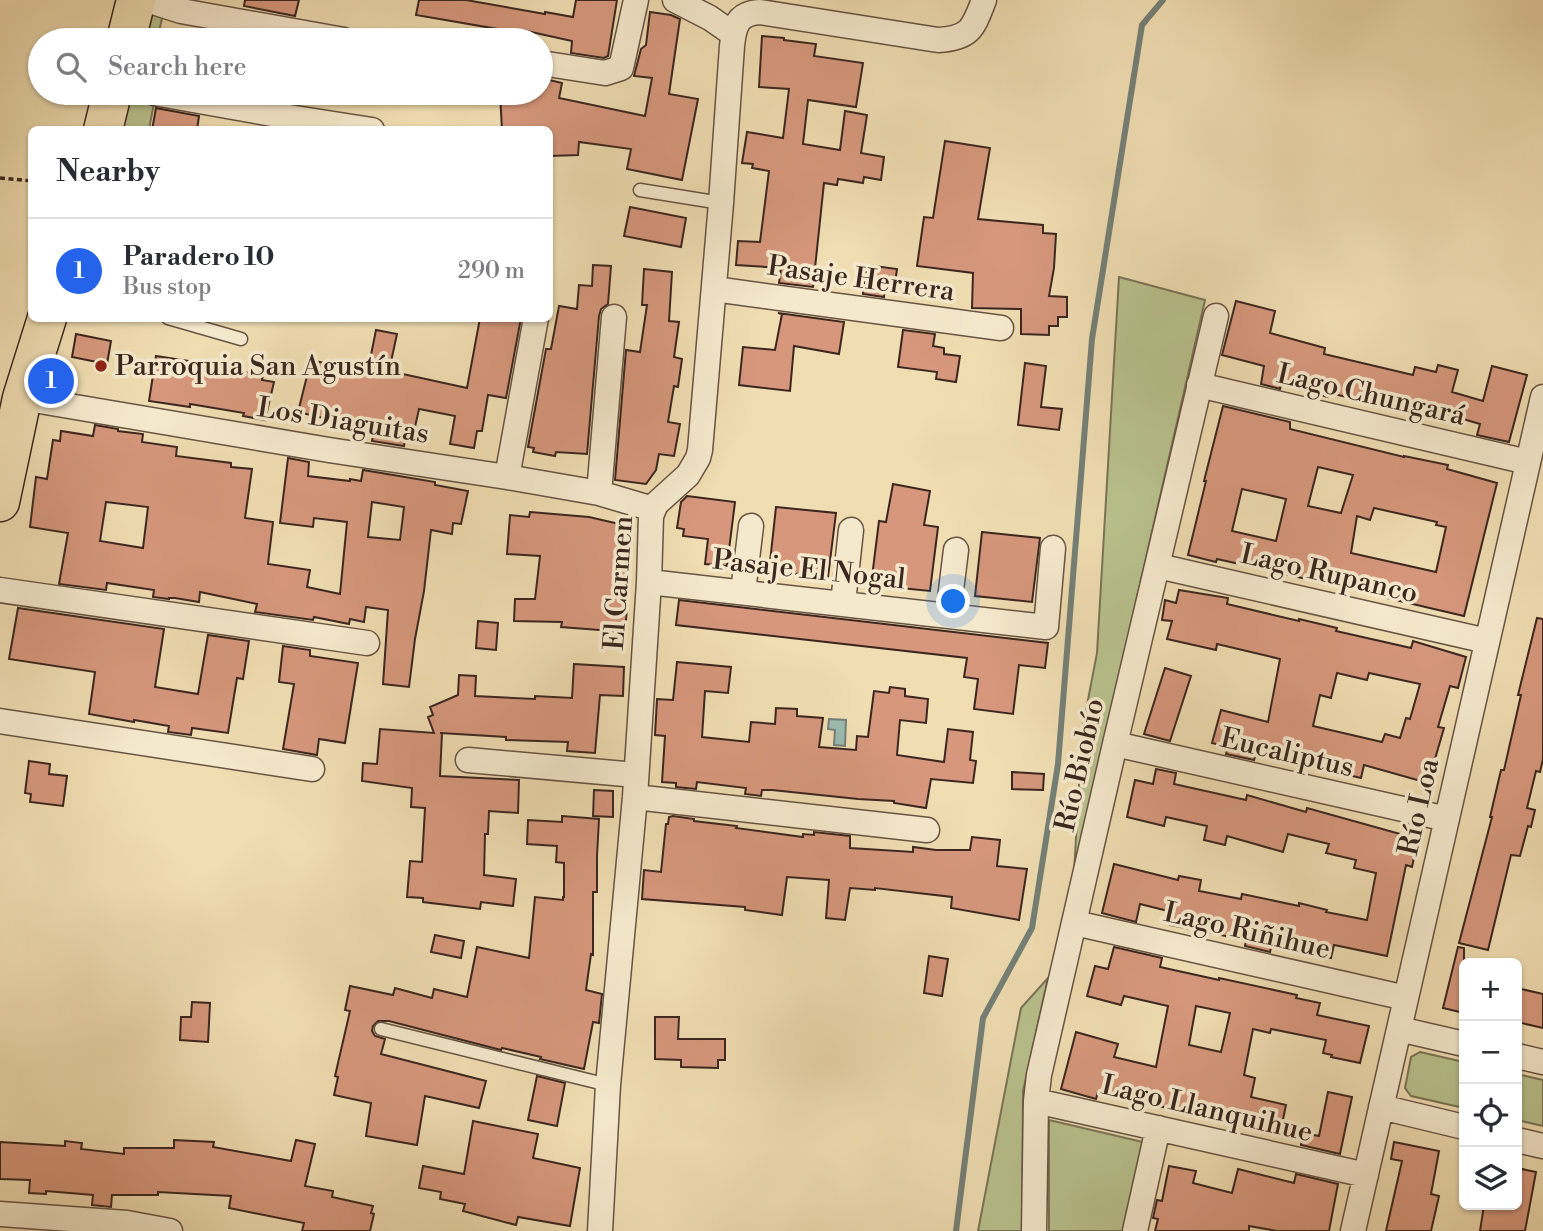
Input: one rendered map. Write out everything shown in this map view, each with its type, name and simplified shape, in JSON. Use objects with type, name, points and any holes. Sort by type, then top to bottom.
[{"type":"main road","points":[[129,28],[136,0]]},
{"type":"main road","points":[[104,126],[109,105]]},
{"type":"main road","points":[[0,502],[22,398],[46,322]]},
{"type":"street","points":[[147,0],[181,11],[277,28]]},
{"type":"street","points":[[553,65],[604,73],[621,68],[636,0]]},
{"type":"street","points":[[675,0],[712,9],[733,34]]},
{"type":"street","points":[[733,34],[740,19],[754,12],[948,40],[972,28],[984,0]]},
{"type":"street","name":"El Carmen","points":[[600,1231],[608,1085],[635,786],[651,516],[662,496],[688,475],[698,458],[733,34]]},
{"type":"street","points":[[220,105],[346,126]]},
{"type":"street","name":"Pasaje Herrera","points":[[714,289],[1001,328]]},
{"type":"street","name":"Río Biobío","points":[[1034,1231],[1036,1101],[1044,1051],[1216,316]]},
{"type":"street","points":[[599,493],[614,317]]},
{"type":"street","points":[[507,477],[535,322]]},
{"type":"street","name":"Lago Chungará","points":[[1199,385],[1528,462]]},
{"type":"street","name":"Río Loa","points":[[1353,1231],[1487,641],[1532,495],[1528,462],[1543,397]]},
{"type":"street","name":"Los Diaguitas","points":[[22,398],[599,493],[653,509]]},
{"type":"street","points":[[743,592],[751,526]]},
{"type":"street","points":[[843,603],[851,530]]},
{"type":"street","name":"Pasaje El Nogal","points":[[649,582],[1046,627],[1054,548]]},
{"type":"street","points":[[948,615],[956,550]]},
{"type":"street","name":"Lago Rupanco","points":[[1158,566],[1487,641]]},
{"type":"street","points":[[0,590],[367,643]]},
{"type":"street","points":[[0,721],[312,769]]},
{"type":"street","name":"Eucaliptus","points":[[1115,744],[1447,819]]},
{"type":"street","points":[[468,760],[927,830]]},
{"type":"street","name":"Lago Riñihue","points":[[1075,923],[1406,998]]},
{"type":"street","points":[[1399,1029],[1459,1043]]},
{"type":"street","points":[[1522,1057],[1543,1062]]},
{"type":"street","name":"Lago Llanquihue","points":[[1036,1101],[1366,1175]]},
{"type":"street","points":[[1381,1107],[1459,1126]]},
{"type":"street","points":[[1135,1231],[1158,1128]]},
{"type":"street","points":[[1522,1141],[1543,1146]]},
{"type":"street","points":[[0,1214],[127,1223],[170,1231]]},
{"type":"lane","points":[[640,190],[721,203]]},
{"type":"lane","points":[[182,322],[241,339]]},
{"type":"lane","points":[[381,1029],[608,1085]]},
{"type":"path","points":[[0,178],[28,181]]},
{"type":"green space","points":[[147,10],[163,14],[160,28],[143,28]]},
{"type":"green space","points":[[125,105],[154,105],[150,126],[121,126]]},
{"type":"green space","points":[[1119,277],[1205,300],[1074,873],[1082,731],[1097,653]]},
{"type":"green space","points":[[1048,978],[1023,1091],[1022,1231],[978,1231],[1021,1008]]},
{"type":"green space","points":[[1420,1052],[1459,1061],[1459,1107],[1411,1096],[1405,1088],[1411,1057]]},
{"type":"green space","points":[[1522,1075],[1543,1080],[1543,1126],[1522,1121]]},
{"type":"green space","points":[[1049,1120],[1147,1143],[1128,1231],[1049,1231]]},
{"type":"water","points":[[829,719],[846,720],[845,746],[834,745],[835,730],[828,729]]},
{"type":"building","points":[[245,0],[299,0],[295,16],[244,6]]},
{"type":"building","points":[[419,0],[466,0],[573,17],[576,0],[617,0],[608,56],[604,58],[571,53],[572,41],[553,37],[553,28],[492,28],[416,15]]},
{"type":"building","points":[[650,12],[680,19],[669,94],[698,99],[682,180],[627,169],[631,149],[579,142],[578,155],[553,156],[553,126],[502,126],[501,105],[553,105],[553,81],[562,83],[559,98],[645,116],[652,78],[634,76],[641,49],[646,45]]},
{"type":"building","points":[[762,36],[816,44],[814,56],[863,63],[856,107],[808,100],[803,144],[840,150],[845,111],[867,115],[861,153],[884,157],[881,180],[864,177],[863,183],[838,179],[837,185],[824,183],[813,287],[779,283],[781,268],[736,265],[738,241],[760,242],[769,171],[752,168],[753,164],[742,163],[747,132],[783,138],[789,89],[759,87]]},
{"type":"building","points":[[156,108],[199,116],[198,126],[153,126]]},
{"type":"building","points":[[945,141],[990,148],[978,219],[1043,225],[1043,233],[1056,234],[1049,296],[1067,297],[1067,317],[1058,317],[1058,326],[1049,326],[1049,335],[1021,334],[1021,309],[972,308],[973,273],[917,266],[924,217],[933,218]]},
{"type":"building","points":[[630,207],[686,218],[681,247],[624,236]]},
{"type":"building","points":[[593,265],[611,266],[608,304],[601,309],[599,316],[587,454],[556,452],[555,456],[533,452],[534,448],[528,447],[546,349],[551,349],[559,306],[577,309],[579,285],[592,286]]},
{"type":"building","points":[[867,265],[897,269],[894,291],[885,289],[884,297],[863,294]]},
{"type":"building","points":[[644,269],[672,272],[669,321],[679,322],[674,357],[682,359],[678,387],[674,386],[668,422],[680,424],[674,456],[659,454],[656,470],[646,484],[615,480],[626,350],[640,352],[647,305],[642,305]]},
{"type":"building","points":[[1236,301],[1275,311],[1270,333],[1325,348],[1324,354],[1413,375],[1415,367],[1436,372],[1438,365],[1458,370],[1452,392],[1483,401],[1492,366],[1527,375],[1509,442],[1477,435],[1480,424],[1446,414],[1444,420],[1384,403],[1383,405],[1329,393],[1328,397],[1281,384],[1280,389],[1261,384],[1264,366],[1222,355]]},
{"type":"building","points":[[778,313],[844,322],[839,354],[794,346],[790,391],[739,385],[743,347],[775,350],[782,314]]},
{"type":"building","points":[[479,322],[520,322],[506,398],[488,395],[482,431],[477,431],[474,448],[450,444],[455,416],[419,409],[415,427],[408,425],[404,446],[372,441],[374,431],[298,412],[311,360],[355,370],[368,370],[376,330],[397,334],[389,371],[467,388]]},
{"type":"building","points":[[903,330],[935,334],[933,346],[944,348],[944,354],[960,356],[956,382],[936,379],[937,372],[898,367]]},
{"type":"building","points":[[76,334],[111,341],[107,364],[72,357]]},
{"type":"building","points":[[156,356],[263,375],[262,380],[274,382],[265,420],[243,416],[244,413],[190,404],[190,407],[149,401]]},
{"type":"building","points":[[1025,363],[1046,366],[1041,407],[1062,409],[1059,430],[1018,425]]},
{"type":"building","points":[[1223,406],[1290,422],[1290,429],[1448,465],[1447,469],[1497,483],[1464,616],[1357,591],[1358,586],[1302,578],[1188,555]],"holes":[[[1318,467],[1353,475],[1341,513],[1308,506]],[[1242,489],[1286,499],[1276,541],[1232,531]],[[1374,508],[1437,522],[1436,525],[1446,527],[1436,572],[1351,553],[1357,516],[1370,520]]]},
{"type":"building","points":[[95,425],[143,434],[142,442],[177,447],[176,456],[231,463],[231,467],[252,469],[245,518],[273,522],[268,564],[310,570],[307,587],[340,594],[347,522],[314,518],[313,527],[280,523],[288,458],[309,462],[308,476],[361,481],[363,470],[435,482],[435,485],[468,491],[461,524],[453,523],[452,534],[431,530],[409,687],[383,684],[388,610],[366,607],[364,622],[350,619],[349,624],[314,617],[313,620],[255,612],[257,604],[200,592],[199,602],[153,597],[154,590],[107,583],[106,590],[59,584],[68,533],[30,527],[36,477],[47,479],[53,440],[60,441],[61,431],[93,436]],"holes":[[[106,502],[148,507],[143,548],[100,541]],[[372,502],[404,507],[400,540],[368,537]]]},
{"type":"building","points":[[893,484],[930,491],[924,525],[938,527],[930,591],[871,585],[879,521],[886,522]]},
{"type":"building","points":[[687,496],[735,502],[727,566],[705,564],[708,539],[683,536],[684,529],[677,528],[681,502]]},
{"type":"building","points":[[776,507],[836,513],[828,577],[769,571]]},
{"type":"building","points":[[530,512],[589,517],[628,526],[619,564],[626,564],[625,583],[629,584],[625,632],[561,627],[562,622],[514,621],[515,599],[535,599],[540,556],[507,554],[510,515],[529,517]]},
{"type":"building","points":[[982,532],[1040,538],[1032,602],[975,596]]},
{"type":"building","points":[[1179,590],[1228,598],[1227,604],[1337,628],[1336,631],[1411,648],[1413,641],[1466,657],[1458,688],[1450,686],[1438,727],[1444,728],[1428,783],[1364,765],[1361,778],[1256,753],[1254,760],[1226,754],[1228,747],[1212,743],[1221,710],[1268,722],[1280,659],[1217,644],[1216,650],[1167,639],[1172,621],[1162,620],[1165,600],[1176,603]],"holes":[[[1337,673],[1367,680],[1369,673],[1420,684],[1410,719],[1406,718],[1400,738],[1385,734],[1382,742],[1313,726],[1320,695],[1331,698]]]},
{"type":"building","points":[[679,600],[1048,643],[1045,668],[1019,665],[1013,714],[974,709],[978,679],[964,677],[967,658],[676,625]]},
{"type":"building","points":[[18,608],[164,629],[155,687],[198,694],[208,635],[249,641],[243,679],[237,678],[228,733],[192,728],[191,735],[168,732],[169,726],[89,714],[95,672],[9,659]]},
{"type":"building","points":[[1537,618],[1543,619],[1543,759],[1540,772],[1536,771],[1527,808],[1535,810],[1531,827],[1528,826],[1520,856],[1511,855],[1488,950],[1459,943],[1492,817],[1501,770],[1504,770],[1521,695],[1518,695]]},
{"type":"building","points":[[478,621],[498,623],[496,650],[476,648]]},
{"type":"building","points":[[283,646],[310,650],[310,656],[358,663],[345,743],[319,739],[317,755],[283,749],[294,684],[279,682]]},
{"type":"building","points":[[677,662],[731,667],[728,693],[705,691],[702,737],[749,742],[751,722],[775,724],[776,708],[797,709],[797,716],[823,718],[819,747],[856,750],[857,736],[868,737],[874,691],[889,693],[890,687],[905,689],[905,696],[928,699],[926,723],[900,720],[897,755],[944,762],[948,729],[973,732],[970,760],[976,761],[973,783],[931,779],[926,808],[894,801],[772,790],[762,790],[761,796],[745,794],[746,788],[697,782],[696,789],[662,782],[665,736],[655,735],[657,699],[673,700]]},
{"type":"building","points":[[574,664],[624,667],[623,696],[600,695],[595,753],[567,751],[568,742],[506,740],[506,737],[442,733],[440,776],[519,780],[518,813],[489,811],[488,834],[485,834],[484,875],[516,879],[513,906],[481,902],[480,909],[423,902],[423,898],[407,897],[410,861],[422,862],[425,808],[411,807],[412,788],[362,781],[363,763],[377,764],[380,729],[434,733],[428,717],[433,715],[430,707],[458,695],[459,675],[476,676],[475,696],[572,698]]},
{"type":"building","points":[[1165,668],[1191,676],[1170,741],[1144,734]]},
{"type":"building","points":[[29,761],[50,764],[49,774],[67,776],[63,806],[30,802],[31,794],[25,793]]},
{"type":"building","points":[[1156,769],[1176,773],[1174,784],[1246,800],[1247,795],[1306,812],[1307,808],[1418,839],[1412,867],[1406,865],[1387,956],[1334,945],[1331,958],[1272,943],[1270,952],[1245,946],[1246,940],[1170,925],[1172,912],[1140,904],[1136,922],[1102,913],[1114,864],[1178,880],[1179,876],[1201,880],[1199,891],[1241,899],[1242,894],[1299,906],[1299,903],[1327,910],[1326,912],[1367,920],[1376,873],[1354,868],[1356,860],[1326,853],[1329,844],[1288,834],[1283,852],[1227,836],[1225,845],[1204,840],[1207,826],[1166,817],[1164,826],[1127,817],[1135,780],[1153,784]]},
{"type":"building","points":[[1012,772],[1044,774],[1043,790],[1012,789]]},
{"type":"building","points":[[594,790],[613,791],[613,817],[593,816]]},
{"type":"building","points":[[562,816],[599,819],[597,892],[593,892],[593,955],[591,954],[586,990],[602,994],[599,1023],[593,1022],[584,1069],[389,1021],[378,1021],[372,1031],[375,1036],[385,1039],[381,1054],[486,1081],[479,1108],[425,1096],[417,1145],[366,1136],[371,1103],[334,1095],[338,1077],[335,1076],[350,1011],[345,1010],[350,986],[393,995],[395,988],[432,998],[434,989],[467,997],[477,947],[529,958],[535,897],[563,900],[564,863],[556,862],[557,846],[527,844],[528,820],[562,822]]},
{"type":"building","points":[[669,817],[803,837],[803,834],[814,835],[814,832],[850,836],[850,848],[913,852],[913,847],[970,850],[972,837],[1000,840],[997,866],[1027,869],[1019,920],[951,908],[952,897],[875,888],[850,888],[845,920],[826,918],[829,880],[787,877],[782,915],[745,910],[745,907],[642,899],[644,870],[661,872],[666,824]]},
{"type":"building","points":[[435,935],[464,941],[461,958],[431,952]]},
{"type":"building","points":[[1114,947],[1162,958],[1160,967],[1297,995],[1296,998],[1320,1003],[1317,1015],[1369,1026],[1360,1063],[1323,1053],[1326,1040],[1271,1029],[1270,1033],[1253,1029],[1244,1075],[1255,1078],[1251,1097],[1286,1105],[1280,1134],[1098,1092],[1096,1099],[1061,1089],[1076,1032],[1118,1044],[1114,1057],[1156,1067],[1168,1006],[1124,996],[1121,1005],[1087,996],[1095,966],[1108,969]],"holes":[[[1196,1006],[1230,1013],[1221,1052],[1189,1045]]]},
{"type":"building","points":[[1458,947],[1464,948],[1464,958],[1459,958],[1459,1012],[1443,1008]]},
{"type":"building","points":[[929,956],[948,959],[942,996],[924,993]]},
{"type":"building","points":[[1522,989],[1543,994],[1543,1028],[1522,1023]]},
{"type":"building","points":[[192,1002],[210,1003],[208,1042],[180,1040],[181,1017],[191,1017]]},
{"type":"building","points":[[655,1017],[679,1017],[678,1039],[725,1039],[725,1060],[718,1060],[718,1068],[681,1067],[681,1060],[655,1059]]},
{"type":"building","points":[[537,1076],[565,1083],[557,1126],[528,1120]]},
{"type":"building","points":[[1328,1092],[1352,1097],[1340,1154],[1301,1145],[1303,1133],[1319,1136]]},
{"type":"building","points":[[473,1121],[538,1134],[533,1158],[580,1168],[570,1226],[518,1217],[516,1225],[463,1211],[465,1204],[440,1199],[441,1192],[419,1188],[423,1166],[464,1174]]},
{"type":"building","points":[[174,1140],[214,1142],[213,1147],[291,1161],[296,1140],[315,1144],[305,1186],[333,1191],[332,1197],[373,1206],[370,1231],[302,1231],[304,1223],[229,1208],[231,1196],[158,1192],[158,1195],[112,1195],[111,1207],[92,1205],[93,1195],[46,1191],[46,1194],[29,1193],[30,1180],[0,1179],[0,1142],[65,1146],[65,1141],[82,1143],[81,1149],[124,1154],[124,1148],[174,1148]]},
{"type":"building","points":[[1394,1142],[1439,1151],[1431,1194],[1439,1196],[1431,1231],[1386,1231],[1402,1161],[1391,1159]]},
{"type":"building","points":[[1169,1166],[1196,1171],[1193,1183],[1232,1193],[1238,1169],[1294,1183],[1296,1174],[1338,1184],[1329,1231],[1277,1231],[1249,1226],[1249,1231],[1155,1231],[1158,1219],[1153,1218],[1157,1200],[1162,1201]]},
{"type":"building","points":[[1522,1169],[1536,1172],[1525,1231],[1480,1231],[1483,1210],[1522,1210]]},
{"type":"waterway","points":[[956,1231],[983,1018],[1032,928],[1058,764],[1092,339],[1142,25],[1163,0]]},
{"type":"place","name":"Parroquia San Agustín","points":[[101,366]]},
{"type":"place","name":"Paradero 10","points":[[51,381]]}]
